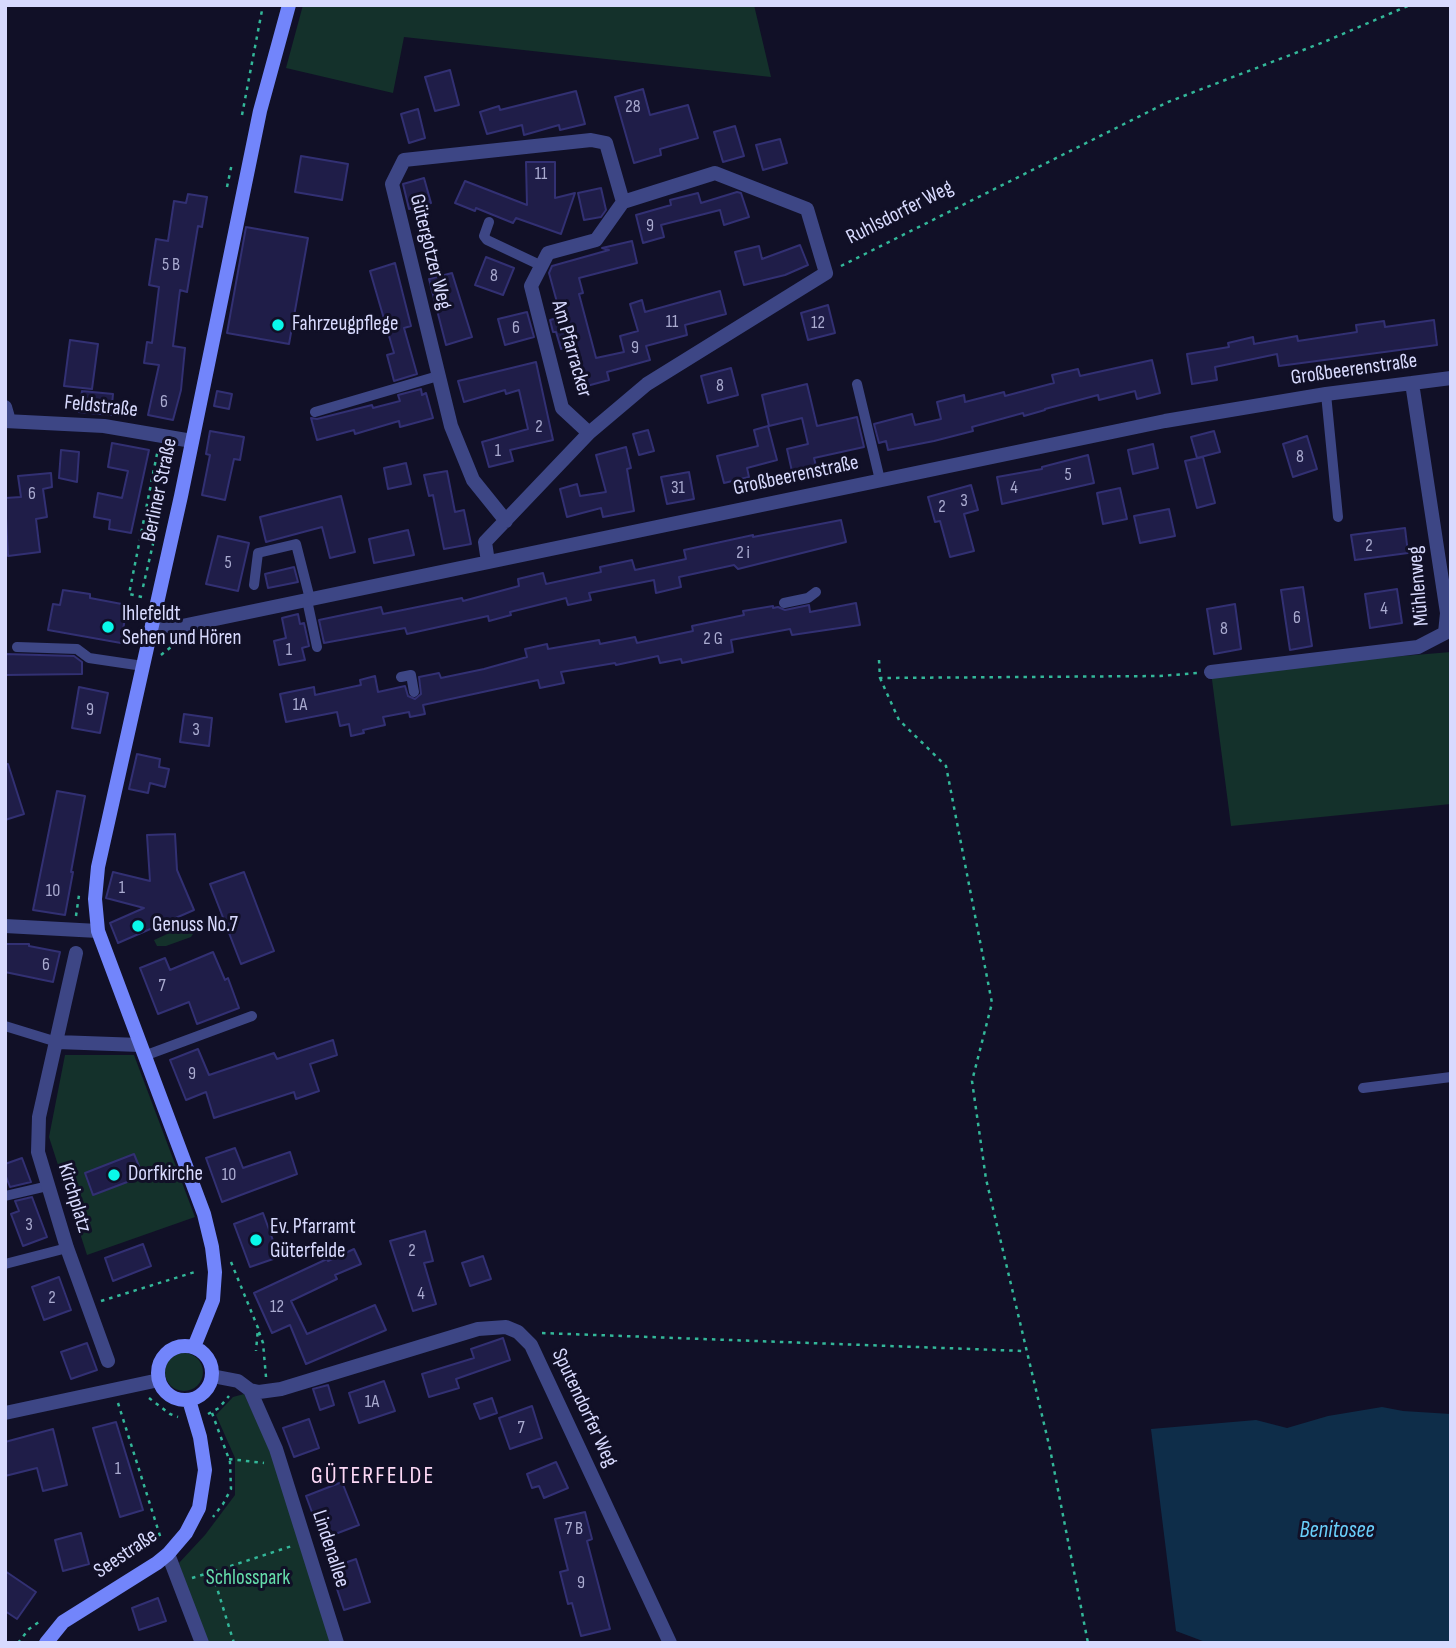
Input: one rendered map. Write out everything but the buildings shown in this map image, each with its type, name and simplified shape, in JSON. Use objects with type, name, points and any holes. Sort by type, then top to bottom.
[{"type":"main road","name":"Berliner Straße","points":[[98,930],[95,899],[98,867],[192,440],[260,111],[289,5]]},
{"type":"main road","points":[[98,930],[204,1214],[212,1247],[215,1272],[213,1300],[194,1347]]},
{"type":"main road","points":[[186,1345],[194,1347],[209,1358],[212,1376],[205,1392],[181,1400],[167,1393],[159,1380],[160,1363],[170,1350],[186,1345]]},
{"type":"main road","name":"Seestraße","points":[[46,1643],[63,1622],[169,1554],[186,1533],[194,1519],[204,1487],[204,1453],[189,1399]]},
{"type":"street","name":"Gütergotzer Weg","points":[[506,521],[473,480],[451,426],[392,184],[404,160],[592,140],[606,143],[623,202]]},
{"type":"street","points":[[488,562],[485,542],[589,433],[647,384],[826,274],[807,209],[715,173],[623,202],[596,240],[548,253],[542,265]]},
{"type":"street","name":"Am Pfarracker","points":[[542,265],[531,286],[562,408],[589,433]]},
{"type":"street","name":"Großbeerenstraße","points":[[152,623],[183,625],[1165,421],[1326,394],[1451,378]]},
{"type":"street","name":"Mühlenweg","points":[[1211,672],[1418,647],[1445,633],[1449,612],[1412,383]]},
{"type":"street","name":"Feldstraße","points":[[7,417],[104,426],[192,440]]},
{"type":"street","points":[[5,926],[98,930]]},
{"type":"street","name":"Kirchplatz","points":[[76,953],[39,1117],[38,1152],[67,1248],[108,1361]]},
{"type":"street","points":[[57,1042],[142,1050]]},
{"type":"street","points":[[212,1376],[238,1381],[250,1390],[281,1389],[478,1329],[506,1327],[517,1332]]},
{"type":"street","name":"Sputendorfer Weg","points":[[517,1332],[531,1345],[670,1643]]},
{"type":"street","points":[[5,1413],[159,1380]]},
{"type":"street","name":"Lindenallee","points":[[250,1390],[281,1465],[337,1643]]},
{"type":"street","points":[[169,1554],[202,1643]]},
{"type":"lane","points":[[489,222],[485,236],[487,240],[542,265]]},
{"type":"lane","points":[[315,412],[438,376]]},
{"type":"lane","points":[[857,384],[880,480]]},
{"type":"lane","points":[[1326,394],[1338,517]]},
{"type":"lane","points":[[254,585],[258,553],[296,544],[317,647]]},
{"type":"lane","points":[[784,603],[808,598],[816,592]]},
{"type":"lane","points":[[17,647],[77,649],[89,658],[143,666]]},
{"type":"lane","points":[[401,677],[411,675],[414,692]]},
{"type":"lane","points":[[142,1050],[252,1016]]},
{"type":"lane","points":[[5,1026],[57,1042]]},
{"type":"lane","points":[[1363,1088],[1451,1077]]},
{"type":"lane","points":[[5,1196],[48,1186]]},
{"type":"lane","points":[[5,1264],[67,1248]]},
{"type":"path","points":[[242,115],[263,5]]},
{"type":"path","name":"Ruhlsdorfer Weg","points":[[826,274],[1168,102],[1324,42],[1410,5]]},
{"type":"path","points":[[229,174],[234,153]]},
{"type":"path","points":[[142,597],[129,594],[161,436]]},
{"type":"path","points":[[157,659],[171,647]]},
{"type":"path","points":[[879,660],[880,678],[899,720],[946,766],[992,1003],[972,1081],[986,1178],[1051,1449],[1088,1643]]},
{"type":"path","points":[[880,678],[1160,676],[1211,672]]},
{"type":"path","points":[[88,1305],[194,1271]]},
{"type":"path","points":[[235,1274],[263,1343],[267,1391]]},
{"type":"path","points":[[256,1351],[258,1328]]},
{"type":"path","points":[[517,1332],[1024,1351]]},
{"type":"path","points":[[139,1399],[150,1398],[170,1414],[182,1418],[206,1416],[219,1408]]},
{"type":"path","points":[[127,1401],[118,1403],[161,1539]]},
{"type":"path","points":[[229,1459],[281,1465]]},
{"type":"path","points":[[179,1582],[305,1542]]},
{"type":"path","points":[[212,1572],[234,1643]]},
{"type":"path","points":[[18,1643],[29,1629],[39,1622]]},
{"type":"green space","points":[[303,5],[754,5],[771,77],[404,37],[393,93],[286,68]]},
{"type":"green space","points":[[1451,652],[1451,804],[1231,826],[1211,672]]},
{"type":"green space","points":[[187,925],[193,934],[191,937],[166,946],[157,946],[154,940]]},
{"type":"green space","points":[[65,1055],[134,1055],[195,1217],[87,1255],[49,1137]]},
{"type":"green space","points":[[184,1353],[197,1359],[203,1372],[197,1385],[184,1391],[171,1385],[165,1372],[171,1359]]},
{"type":"green space","name":"Schlosspark","points":[[244,1394],[271,1451],[331,1643],[205,1643],[179,1563],[205,1535],[235,1495],[235,1458],[216,1415],[233,1397]]},
{"type":"water","name":"Benitosee","points":[[1382,1407],[1451,1414],[1451,1643],[1208,1643],[1176,1631],[1151,1429],[1256,1420],[1287,1428],[1328,1416]]},
{"type":"place","name":"Fahrzeugpflege","points":[[278,325]]},
{"type":"place","name":"Ihlefeldt Sehen und Hören","points":[[108,627]]},
{"type":"place","name":"Genuss No.7","points":[[138,926]]},
{"type":"place","name":"Dorfkirche","points":[[114,1175]]},
{"type":"place","name":"Ev. Pfarramt Güterfelde","points":[[256,1240]]},
{"type":"district","name":"GÜTERFELDE","points":[[373,1477]]}]
